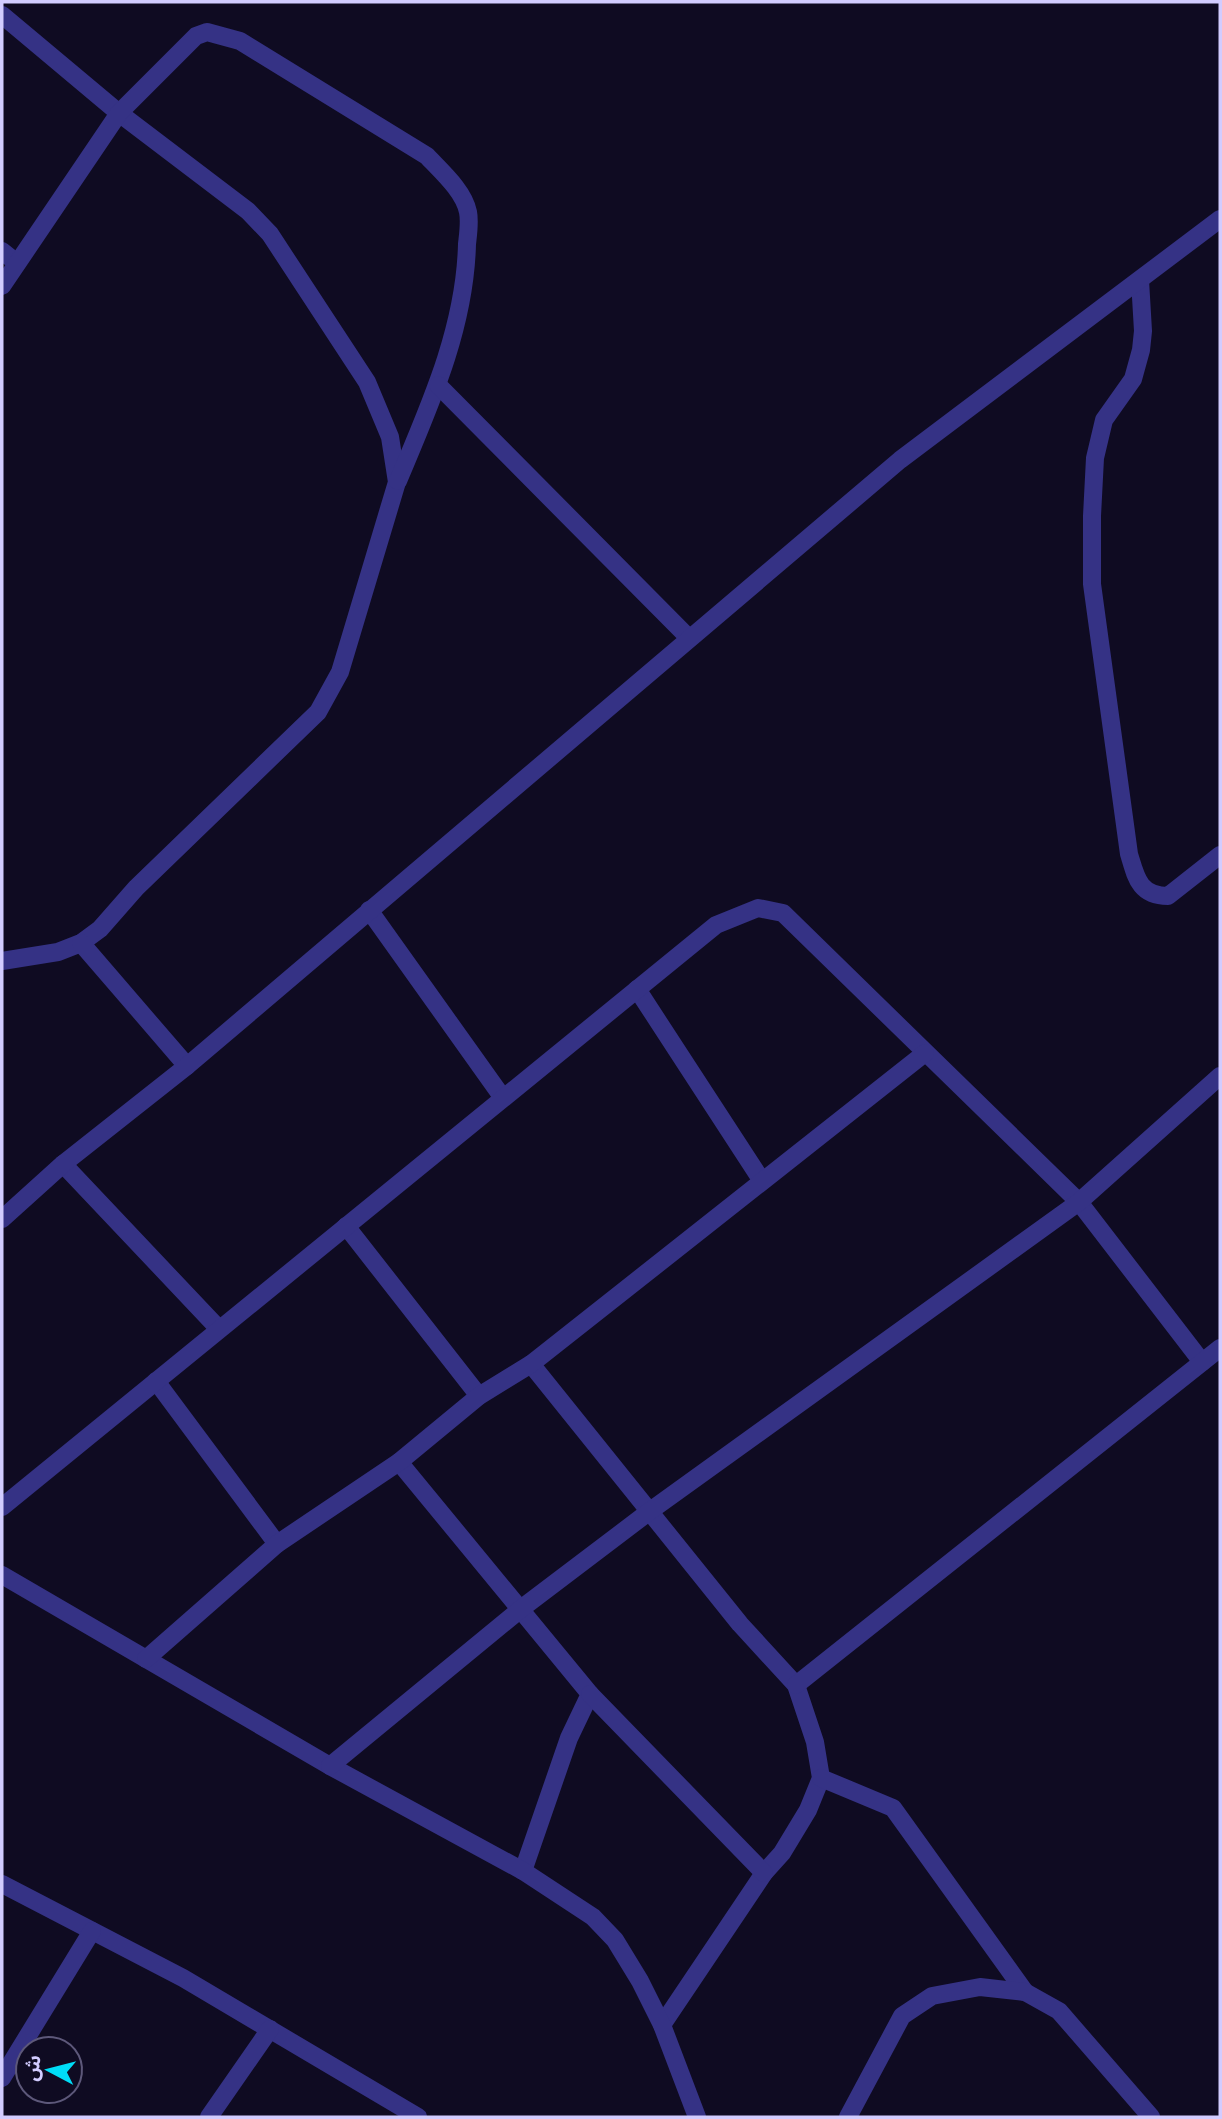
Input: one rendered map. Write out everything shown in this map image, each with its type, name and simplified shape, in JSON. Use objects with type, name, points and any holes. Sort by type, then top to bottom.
[{"type":"street","points":[[2,15],[119,113],[248,211],[270,234],[366,382],[390,437],[397,482]]},
{"type":"street","points":[[2,286],[119,113],[196,36],[208,32],[240,41],[427,156],[450,180],[468,211],[466,277],[438,385],[397,482],[340,672],[318,712],[136,888],[100,929],[81,943],[58,952],[2,961]]},
{"type":"street","points":[[2,1219],[64,1164],[187,1066],[900,460],[1220,219]]},
{"type":"street","points":[[2,251],[17,263]]},
{"type":"street","points":[[1140,280],[1143,331],[1133,379],[1104,420],[1095,458],[1092,516],[1093,598],[1129,854],[1138,883],[1153,894],[1168,896],[1220,855]]},
{"type":"street","points":[[438,385],[689,638]]},
{"type":"street","points":[[2,1507],[716,925],[758,908],[783,913],[1079,1202],[1202,1362]]},
{"type":"street","points":[[369,910],[503,1098]]},
{"type":"street","points":[[81,943],[187,1066]]},
{"type":"street","points":[[637,989],[762,1181]]},
{"type":"street","points":[[146,1658],[277,1544],[399,1462],[479,1396],[531,1364],[925,1053]]},
{"type":"street","points":[[330,1766],[522,1608],[650,1511],[1079,1202],[1220,1076]]},
{"type":"street","points":[[64,1164],[219,1329]]},
{"type":"street","points":[[346,1226],[479,1396]]},
{"type":"street","points":[[796,1685],[1220,1349]]},
{"type":"street","points":[[531,1364],[740,1624],[796,1685],[815,1742],[821,1778],[808,1810],[663,2025]]},
{"type":"street","points":[[156,1381],[277,1544]]},
{"type":"street","points":[[399,1462],[522,1608],[590,1694],[764,1873]]},
{"type":"street","points":[[2,1575],[330,1766],[523,1871],[593,1917],[615,1940],[663,2025],[697,2117]]},
{"type":"street","points":[[523,1871],[569,1738],[590,1694]]},
{"type":"street","points":[[821,1778],[893,1808],[1025,1992]]},
{"type":"street","points":[[2,1884],[270,2029],[418,2117]]},
{"type":"street","points":[[2,2078],[92,1931]]},
{"type":"street","points":[[848,2117],[902,2016],[932,1996],[980,1987],[1025,1992],[1059,2011],[1151,2117]]},
{"type":"street","points":[[209,2117],[270,2029]]}]
